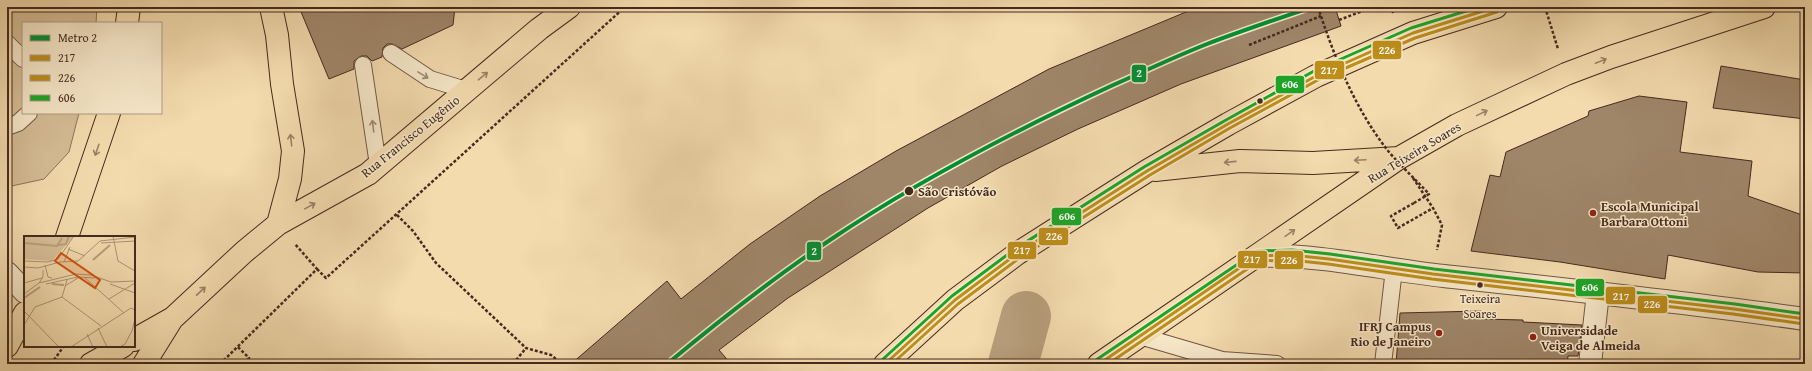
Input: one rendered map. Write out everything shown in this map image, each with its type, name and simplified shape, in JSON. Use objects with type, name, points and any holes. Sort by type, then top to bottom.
[{"type":"main road","points":[[127,22],[129,7]]},
{"type":"main road","points":[[271,7],[277,36],[282,84],[292,151],[290,178],[278,224]]},
{"type":"main road","name":"Rua Francisco Eugênio","points":[[172,318],[244,252],[278,224],[368,174],[538,29],[569,7]]},
{"type":"main road","points":[[885,364],[955,300],[1018,253],[1148,170],[1316,76],[1413,33],[1496,7]]},
{"type":"main road","name":"Rua Teixeira Soares","points":[[1099,364],[1399,158],[1457,125],[1566,74],[1611,57],[1764,7]]},
{"type":"main road","points":[[67,236],[109,114]]},
{"type":"main road","points":[[1148,170],[1240,161],[1313,163],[1399,158]]},
{"type":"main road","points":[[7,346],[24,315]]},
{"type":"main road","points":[[135,339],[172,318]]},
{"type":"main road","points":[[144,364],[172,318]]},
{"type":"main road","points":[[91,364],[121,347]]},
{"type":"street","points":[[1257,256],[1291,255],[1433,274],[1805,319]]},
{"type":"street","points":[[7,274],[24,291]]},
{"type":"street","points":[[1590,364],[1598,293]]},
{"type":"lane","points":[[7,43],[22,58]]},
{"type":"lane","points":[[391,53],[430,79],[466,90]]},
{"type":"lane","points":[[363,65],[378,165]]},
{"type":"lane","points":[[7,128],[18,123],[28,114]]},
{"type":"lane","points":[[1383,364],[1394,269]]},
{"type":"lane","points":[[1140,336],[1222,360],[1277,364]]},
{"type":"path","points":[[278,224],[326,278],[625,7]]},
{"type":"path","points":[[1318,7],[1336,55],[1365,116],[1389,151],[1429,194],[1391,216],[1398,228],[1433,208]]},
{"type":"path","points":[[1339,20],[1373,7]]},
{"type":"path","points":[[1545,7],[1566,74]]},
{"type":"path","points":[[1249,45],[1321,16]]},
{"type":"path","points":[[1399,158],[1433,208],[1442,225],[1433,274]]},
{"type":"path","points":[[397,215],[413,231],[436,263],[526,348],[551,355],[562,364]]},
{"type":"path","points":[[220,364],[316,268]]},
{"type":"path","points":[[51,363],[63,347]]},
{"type":"path","points":[[238,347],[249,358],[244,364]]},
{"type":"path","points":[[513,364],[526,348]]},
{"type":"shaded area","points":[[7,7],[97,7],[96,22],[22,22],[22,114],[79,114],[69,152],[44,179],[7,187]]},
{"type":"building","points":[[299,7],[455,7],[453,25],[402,49],[392,44],[387,44],[383,48],[382,57],[372,61],[367,56],[361,56],[354,61],[354,69],[329,79]]},
{"type":"building","points":[[1198,7],[1335,7],[1341,26],[1181,84],[1078,129],[1002,166],[928,208],[788,298],[719,350],[731,364],[571,364],[667,281],[681,299],[750,244],[820,196],[896,151],[1049,69]]},
{"type":"building","points":[[1721,66],[1805,80],[1805,119],[1713,108]]},
{"type":"building","points":[[1639,96],[1687,102],[1680,152],[1752,161],[1748,196],[1805,216],[1805,273],[1758,272],[1668,255],[1665,279],[1560,262],[1471,251],[1490,175],[1500,177],[1506,152],[1588,116],[1589,111]]},
{"type":"building","points":[[1481,311],[1481,319],[1523,320],[1523,322],[1582,325],[1578,356],[1568,356],[1567,364],[1396,364],[1400,313]]},
{"type":"waterway","points":[[1013,364],[1026,316]]},
{"type":"metro line","name":"2","points":[[667,364],[747,300],[809,254],[898,197],[968,157],[1111,86],[1195,49],[1312,7]]},
{"type":"transit line","name":"606","points":[[882,360],[952,296],[1015,249],[1144,167],[1314,71],[1411,28],[1479,7]]},
{"type":"transit line","name":"217","points":[[885,364],[955,300],[1018,253],[1147,171],[1228,124],[1316,76],[1413,33],[1496,7]]},
{"type":"transit line","name":"226","points":[[892,364],[958,304],[1021,257],[1150,175],[1230,128],[1318,80],[1415,38],[1497,12]]},
{"type":"transit line","name":"606","points":[[1096,360],[1257,251],[1292,250],[1330,254],[1434,269],[1735,304],[1805,314]]},
{"type":"transit line","name":"217","points":[[1099,364],[1257,256],[1291,255],[1329,259],[1433,274],[1734,309],[1805,319]]},
{"type":"transit line","name":"226","points":[[1108,364],[1259,261],[1291,260],[1328,264],[1432,279],[1733,314],[1804,324]]},
{"type":"place","name":"São Cristóvão","points":[[909,191]]},
{"type":"place","name":"Escola Municipal Barbara Ottoni","points":[[1593,213]]},
{"type":"place","name":"Teixeira Soares","points":[[1480,285]]},
{"type":"place","name":"IFRJ Campus Rio de Janeiro","points":[[1439,333]]},
{"type":"place","name":"Universidade Veiga de Almeida","points":[[1533,337]]}]
